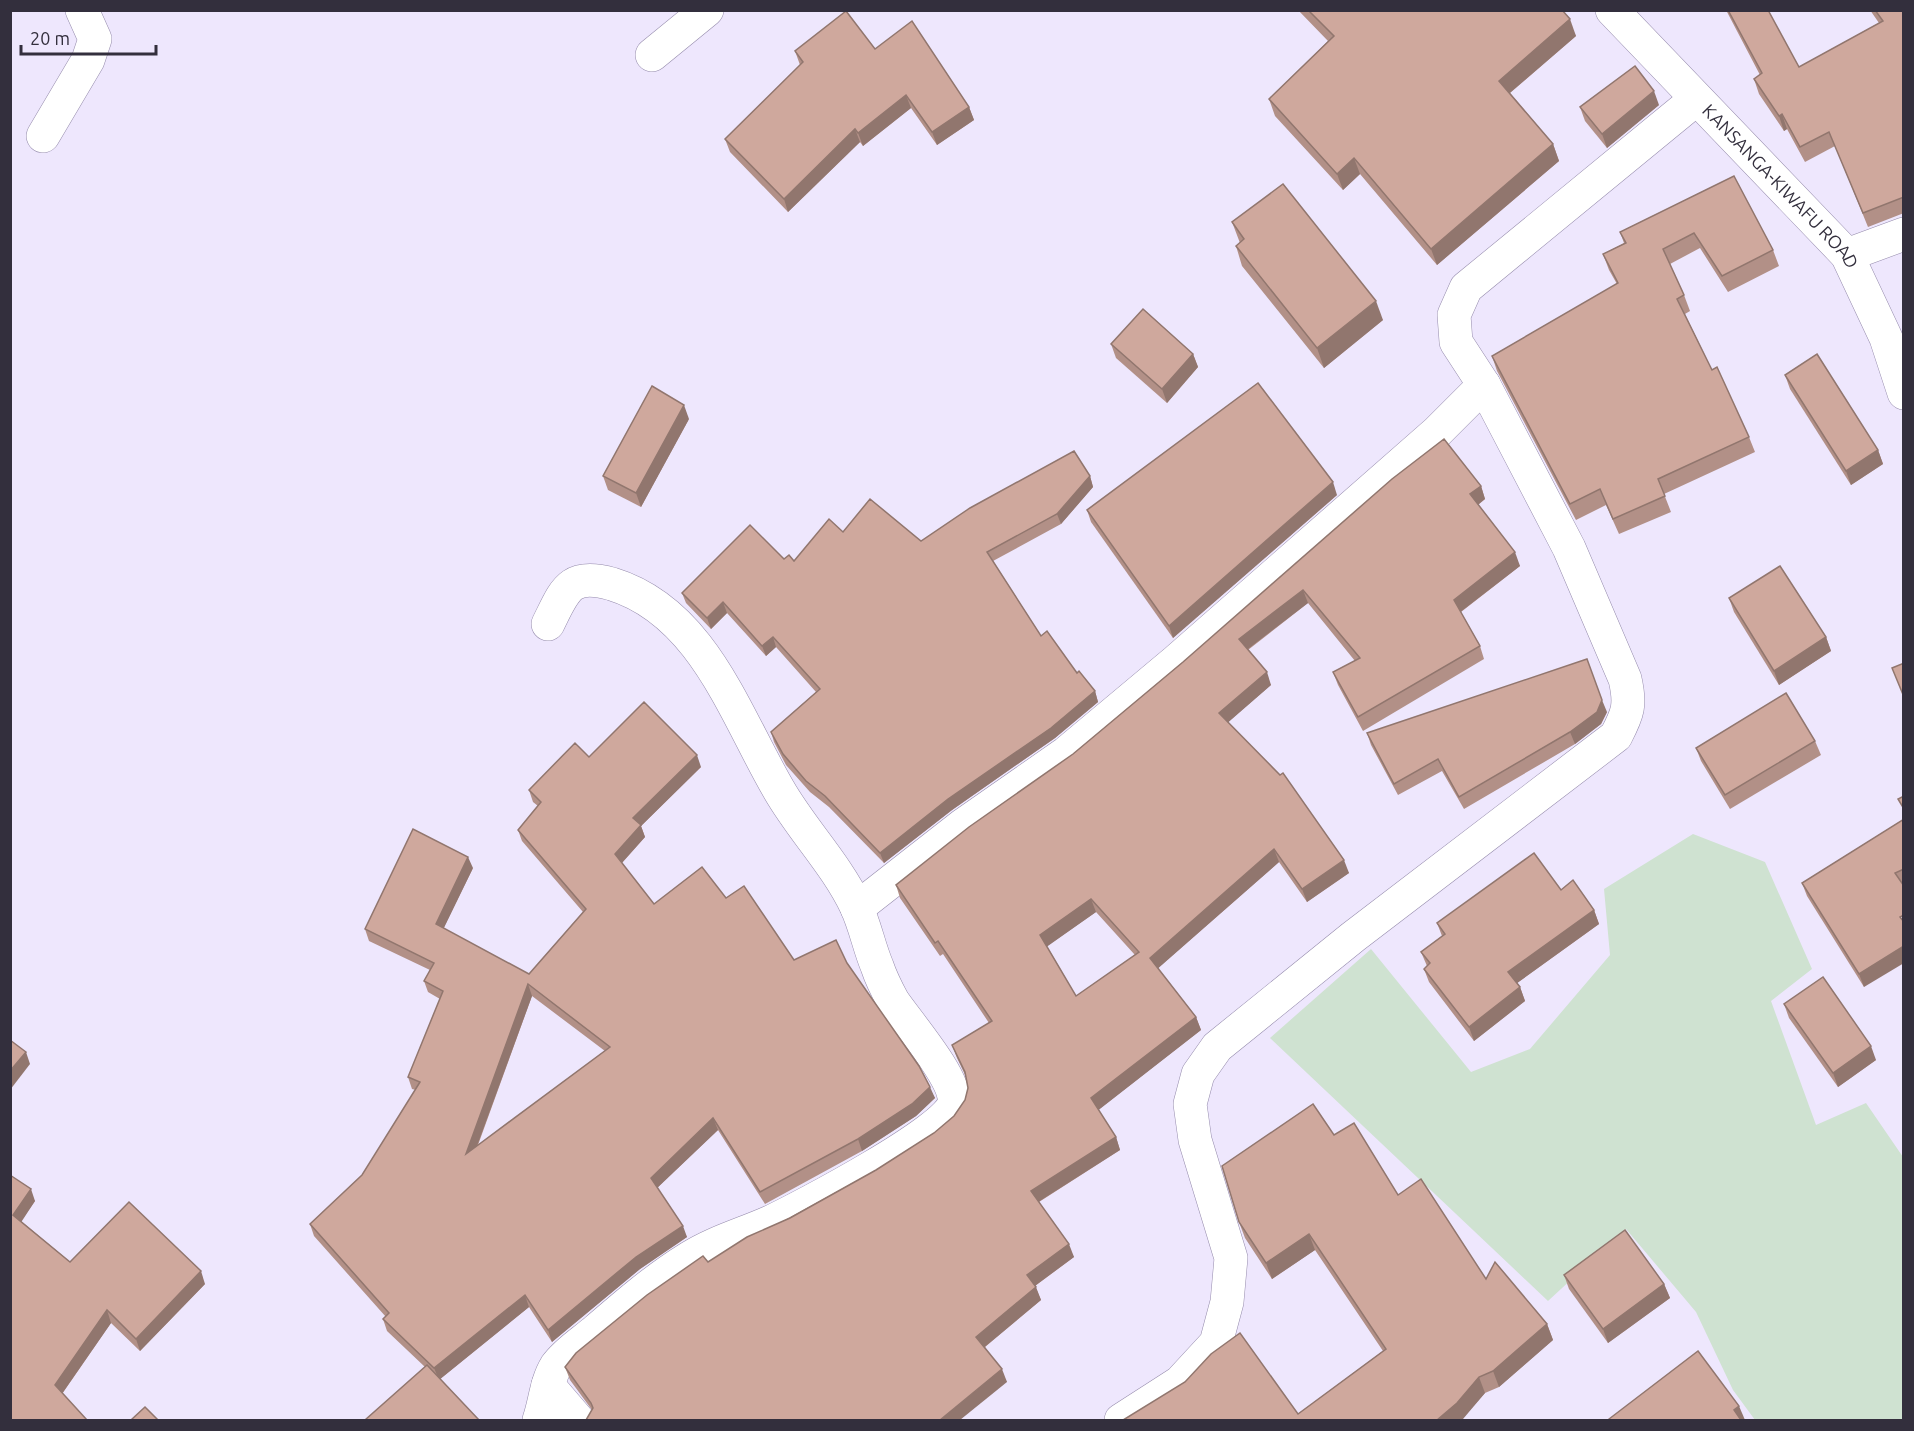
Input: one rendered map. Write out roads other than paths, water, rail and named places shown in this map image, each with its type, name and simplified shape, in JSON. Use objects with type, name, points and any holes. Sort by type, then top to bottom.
[{"type":"street","points":[[43,136],[88,60],[95,39],[82,10]]},
{"type":"street","points":[[652,55],[706,10]]},
{"type":"street","name":"KANSANGA-KIWAFU ROAD","points":[[1612,10],[1695,100],[1847,255],[1886,338],[1904,393]]},
{"type":"street","points":[[1121,1420],[1180,1382],[1216,1343],[1227,1302],[1231,1258],[1195,1140],[1190,1104],[1198,1074],[1217,1047],[1344,944],[1616,736],[1628,714],[1629,697],[1625,679],[1569,548],[1484,385],[1456,342],[1454,315],[1466,288],[1695,100]]},
{"type":"street","points":[[1847,255],[1904,234]]},
{"type":"street","points":[[857,908],[963,825],[1066,753],[1419,447],[1484,385]]},
{"type":"street","points":[[539,1420],[548,1385],[557,1366],[631,1300],[688,1258],[716,1243],[785,1214],[876,1164],[948,1116],[954,1104],[953,1089],[928,1048],[892,998],[878,970],[857,908],[839,875],[790,811],[721,680],[675,623],[642,597],[626,589],[585,578],[574,583],[564,592],[548,624]]},
{"type":"street","points":[[548,1385],[578,1420]]}]
